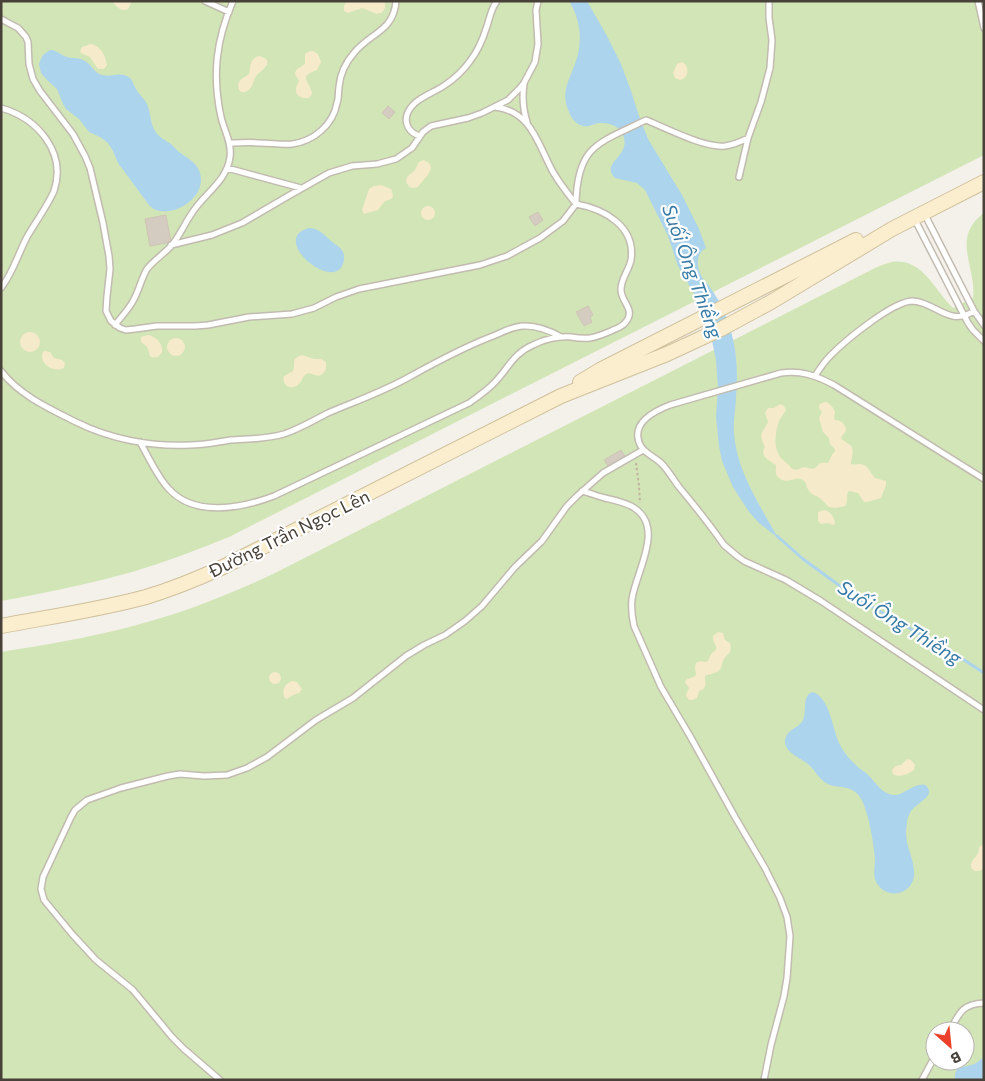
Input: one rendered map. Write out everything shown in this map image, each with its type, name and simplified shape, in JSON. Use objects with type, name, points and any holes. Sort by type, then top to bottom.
[{"type":"street","name":"Đường Trần Ngọc Lên","points":[[1,626],[137,599],[206,575],[240,560],[561,396],[661,357],[734,323],[892,229],[984,182]]},
{"type":"street","name":"Đường Trần Ngọc Lên","points":[[561,396],[595,373],[858,239],[892,229]]},
{"type":"lane","points":[[205,1],[228,12]]},
{"type":"lane","points":[[115,325],[133,301],[147,270],[171,246],[192,212],[218,184],[227,168],[231,156],[230,143],[220,113],[216,71],[219,42],[228,12],[234,1]]},
{"type":"lane","points":[[230,143],[291,144],[307,139],[322,130],[335,111],[340,81],[346,64],[359,46],[390,22],[395,11],[396,1]]},
{"type":"lane","points":[[420,136],[410,131],[406,124],[408,111],[416,101],[437,90],[455,77],[471,60],[483,40],[491,10],[497,1]]},
{"type":"lane","points":[[171,246],[226,230],[257,215],[329,173],[358,165],[377,164],[396,158],[412,148],[427,128],[468,118],[501,104],[514,95],[532,69],[537,54],[536,10],[538,1]]},
{"type":"lane","points":[[739,177],[748,138],[763,95],[771,61],[770,1]]},
{"type":"lane","points":[[978,1],[984,28]]},
{"type":"lane","points":[[1,20],[18,28],[26,37],[33,79],[73,134],[90,168],[109,256],[110,269],[106,310],[115,325],[126,330],[157,326],[208,325],[249,317],[280,316],[303,312],[348,292],[466,269],[507,256],[547,234],[563,220],[576,204],[579,171],[586,157],[600,142],[646,120],[710,145],[733,145],[748,138]]},
{"type":"lane","points":[[140,442],[164,483],[184,501],[208,507],[233,506],[254,502],[274,496],[469,403],[495,382],[513,358],[534,344],[561,338],[587,339],[599,336],[623,325],[629,313],[621,292],[631,255],[627,235],[619,224],[604,212],[576,204],[567,193],[553,172],[527,122],[523,100],[524,83]]},
{"type":"lane","points":[[495,107],[512,112],[527,122]]},
{"type":"lane","points":[[1,108],[20,115],[42,132],[52,148],[57,165],[56,183],[50,199],[35,223],[1,288]]},
{"type":"lane","points":[[227,168],[302,188]]},
{"type":"lane","points":[[918,215],[984,325]]},
{"type":"lane","points":[[918,215],[964,316],[972,330],[984,341]]},
{"type":"lane","points":[[815,376],[830,356],[844,343],[902,303],[920,302],[954,317],[964,316],[974,311]]},
{"type":"lane","points":[[1,371],[19,389],[62,415],[99,432],[116,438],[160,445],[191,445],[274,437],[387,389],[456,352],[506,330],[521,326],[538,327],[561,338]]},
{"type":"lane","points":[[984,480],[825,380],[804,372],[769,375],[670,405],[657,410],[647,418],[637,434],[643,450],[662,463],[724,544],[737,556],[810,594],[984,710]]},
{"type":"lane","points":[[220,1080],[172,1037],[133,990],[96,960],[44,900],[41,889],[43,877],[70,817],[87,800],[121,788],[180,774],[227,775],[247,768],[266,757],[316,720],[358,695],[406,656],[445,635],[466,621],[482,606],[515,567],[539,545],[567,506],[582,491],[603,473],[643,450]]},
{"type":"lane","points":[[582,491],[629,505],[640,513],[646,525],[648,540],[632,598],[634,626],[661,688],[765,868],[787,917],[790,936],[787,978],[784,996],[770,1045],[764,1080]]},
{"type":"lane","points":[[955,1021],[964,1008],[984,1003]]},
{"type":"path","points":[[634,455],[640,493],[640,513]]},
{"type":"green space","points":[[1,1],[984,1],[984,155],[229,537],[181,556],[132,572],[67,588],[1,601]]},
{"type":"green space","points":[[984,213],[984,1080],[1,1080],[1,652],[81,638],[148,622],[186,610],[241,588],[277,572],[885,264],[902,262],[920,270],[953,308],[973,298],[972,275],[967,253],[968,232]]},
{"type":"sand","points":[[111,1],[132,1],[128,9],[122,10]]},
{"type":"sand","points":[[347,1],[384,1],[385,8],[381,13],[377,14],[362,8],[348,13],[344,11]]},
{"type":"sand","points":[[91,44],[100,49],[104,54],[107,65],[104,69],[98,69],[90,57],[81,53],[82,47]]},
{"type":"sand","points":[[310,51],[318,54],[321,62],[317,70],[306,76],[312,94],[309,98],[304,98],[297,93],[296,88],[299,81],[295,74],[296,70],[305,64],[305,54]]},
{"type":"sand","points":[[259,56],[267,61],[266,66],[256,76],[249,89],[241,92],[238,87],[239,82],[249,74],[252,61]]},
{"type":"sand","points":[[682,62],[686,65],[687,72],[686,76],[680,80],[675,78],[673,73],[677,64]]},
{"type":"sand","points":[[423,160],[431,166],[431,169],[418,187],[412,188],[407,184],[407,177],[415,170],[419,162]]},
{"type":"sand","points":[[381,185],[391,189],[393,197],[384,202],[378,210],[364,214],[362,210],[369,189]]},
{"type":"sand","points":[[428,206],[433,208],[435,213],[433,218],[428,220],[423,218],[421,213],[423,208]]},
{"type":"sand","points":[[30,332],[37,335],[40,342],[37,349],[30,352],[23,349],[20,342],[23,335]]},
{"type":"sand","points":[[148,335],[154,337],[160,343],[162,352],[158,357],[151,357],[147,346],[141,342],[141,337]]},
{"type":"sand","points":[[172,338],[180,338],[185,343],[183,354],[172,356],[167,351],[167,343]]},
{"type":"sand","points":[[45,351],[50,352],[54,358],[62,360],[65,363],[64,368],[56,369],[45,364],[42,356]]},
{"type":"sand","points":[[302,355],[321,359],[326,362],[326,369],[318,376],[306,374],[300,383],[290,387],[284,382],[284,376],[293,371],[296,358]]},
{"type":"sand","points":[[826,402],[832,406],[835,412],[835,420],[845,426],[846,431],[841,439],[852,448],[851,464],[863,464],[875,478],[886,481],[881,498],[864,502],[858,493],[849,491],[845,506],[829,507],[820,498],[809,492],[803,480],[784,481],[780,479],[776,475],[776,465],[764,455],[763,450],[765,447],[761,436],[768,422],[765,413],[768,408],[774,408],[780,404],[786,410],[779,421],[775,441],[777,451],[783,460],[796,470],[804,467],[813,469],[821,463],[828,463],[835,449],[823,432],[819,418],[822,412],[819,408],[820,405]]},
{"type":"sand","points":[[825,510],[833,517],[834,525],[828,523],[821,524],[818,521],[818,513]]},
{"type":"sand","points":[[718,632],[723,633],[725,640],[730,643],[730,651],[719,671],[705,676],[705,686],[699,691],[697,698],[689,700],[686,695],[689,688],[685,682],[696,675],[696,663],[708,661],[711,654],[716,650],[713,636]]},
{"type":"sand","points":[[277,672],[280,673],[280,683],[273,684],[270,683],[269,676],[270,673]]},
{"type":"sand","points":[[292,681],[297,682],[302,689],[299,693],[287,699],[283,694],[284,689]]},
{"type":"sand","points":[[907,759],[911,760],[915,765],[914,770],[904,775],[898,776],[893,774],[892,770]]},
{"type":"sand","points":[[984,844],[984,868],[980,871],[975,871],[971,868],[971,864],[979,851],[979,847]]},
{"type":"water","points":[[569,1],[587,1],[607,36],[621,64],[648,139],[682,195],[699,229],[706,248],[699,256],[699,271],[722,306],[735,347],[737,380],[734,429],[736,448],[750,488],[778,538],[759,523],[749,512],[733,487],[722,461],[716,417],[718,388],[716,360],[710,331],[700,304],[678,266],[668,236],[645,190],[637,183],[615,178],[611,173],[613,164],[623,150],[623,134],[618,128],[608,123],[589,126],[579,125],[572,118],[566,105],[565,93],[578,56],[580,40],[576,16]]},
{"type":"water","points":[[50,50],[67,57],[83,60],[97,73],[102,75],[124,75],[131,79],[149,108],[152,124],[156,132],[193,162],[199,170],[201,181],[199,189],[188,203],[172,210],[164,211],[155,210],[149,205],[118,163],[108,143],[89,132],[79,119],[66,109],[57,89],[41,73],[39,64],[43,55]]},
{"type":"water","points":[[309,228],[320,231],[342,250],[344,260],[339,270],[330,272],[319,269],[308,262],[300,253],[296,243],[298,234]]},
{"type":"water","points":[[812,692],[823,699],[839,743],[845,753],[883,791],[897,795],[923,785],[929,791],[927,797],[912,810],[908,818],[906,837],[913,865],[914,879],[907,889],[901,892],[889,893],[883,890],[876,882],[872,836],[866,810],[860,797],[848,788],[826,783],[808,764],[791,753],[786,746],[785,740],[787,735],[804,718],[806,701]]},
{"type":"water","points":[[982,1058],[984,1080],[955,1080],[956,1071],[975,1071],[975,1063]]},
{"type":"building","points":[[388,106],[395,112],[389,119],[382,113]]},
{"type":"building","points":[[538,212],[543,220],[535,226],[529,217]]},
{"type":"building","points":[[166,215],[171,242],[150,246],[145,219]]},
{"type":"building","points":[[588,306],[593,315],[590,317],[592,322],[584,326],[576,312]]},
{"type":"building","points":[[621,450],[625,456],[608,466],[604,460]]},
{"type":"waterway","name":"Suối Ông Thiềng","points":[[777,536],[803,559],[855,597],[984,673]]}]
